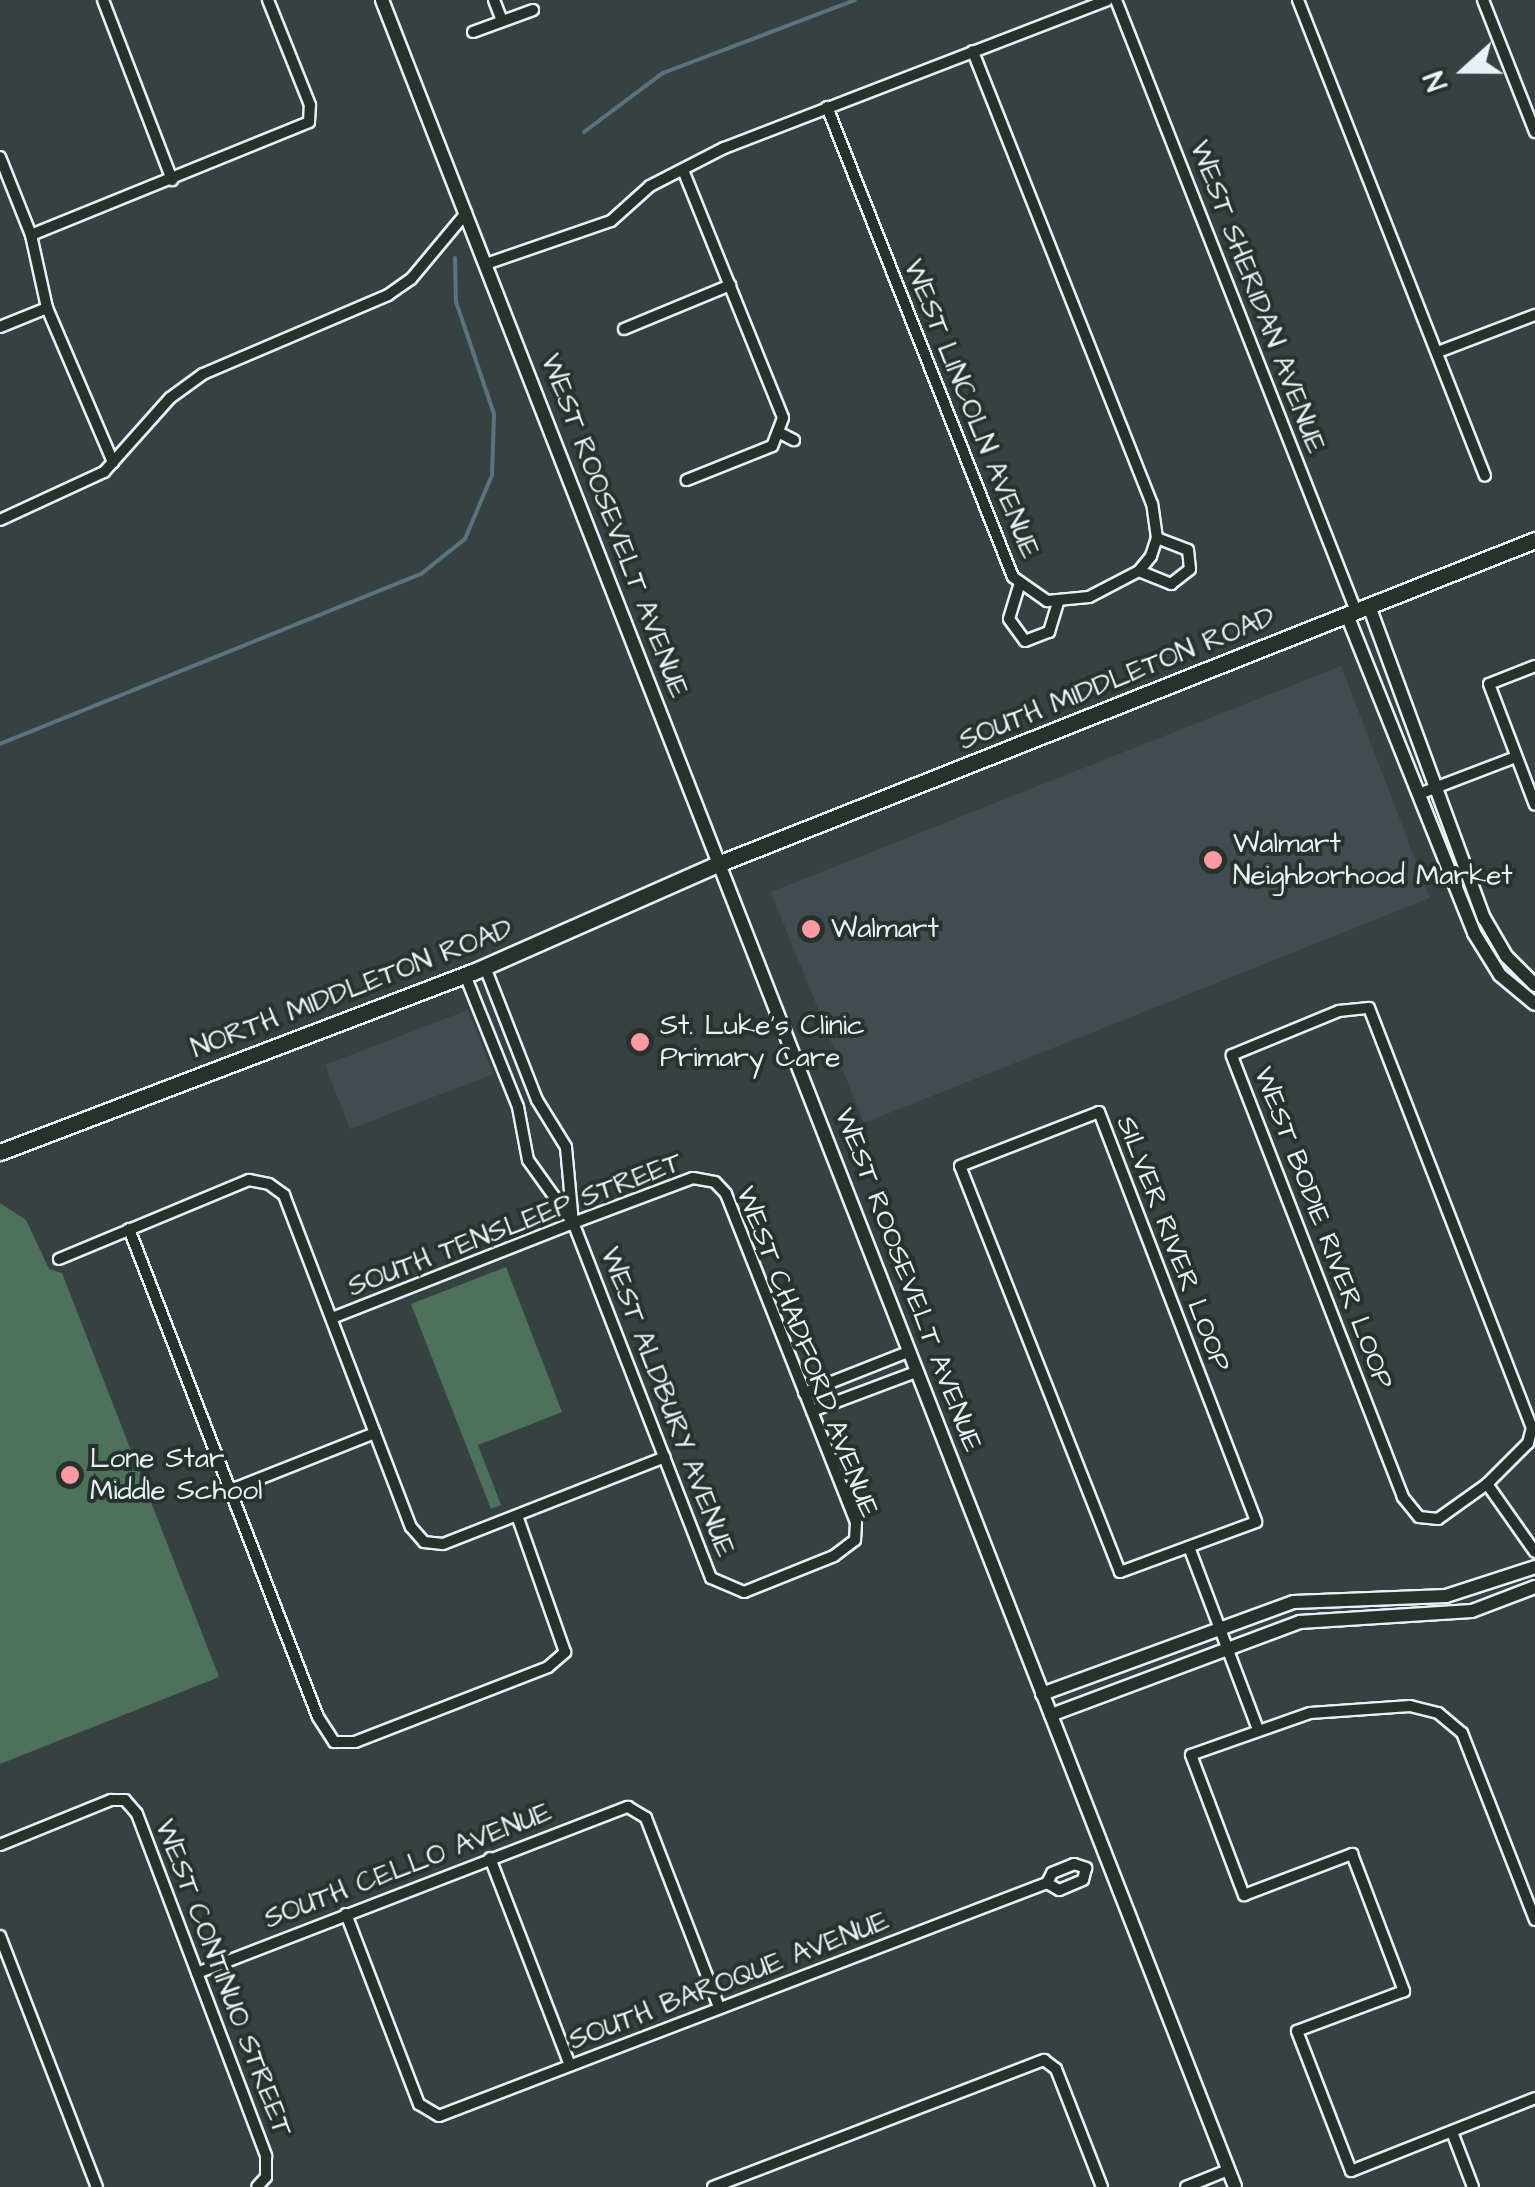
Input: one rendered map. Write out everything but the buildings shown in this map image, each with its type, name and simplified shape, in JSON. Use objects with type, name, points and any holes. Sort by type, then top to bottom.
[{"type":"main road","name":"SOUTH MIDDLETON ROAD","points":[[718,864],[1535,540]]},
{"type":"main road","name":"NORTH MIDDLETON ROAD","points":[[0,1152],[485,967],[718,864]]},
{"type":"street","points":[[103,0],[172,180]]},
{"type":"street","points":[[32,235],[309,122],[310,105],[269,0]]},
{"type":"street","name":"WEST ROOSEVELT AVENUE","points":[[382,0],[1235,2187]]},
{"type":"street","points":[[494,0],[502,21]]},
{"type":"street","points":[[486,264],[611,221],[650,186],[827,107],[1107,0]]},
{"type":"street","name":"WEST SHERIDAN AVENUE","points":[[1116,0],[1357,611]]},
{"type":"street","points":[[1298,0],[1485,476]]},
{"type":"street","points":[[1483,0],[1535,132]]},
{"type":"street","points":[[473,32],[533,10]]},
{"type":"street","points":[[972,51],[1152,504],[1157,538],[1139,572],[1090,597],[1058,603],[1049,632],[1026,641],[1009,619],[1019,586]]},
{"type":"street","name":"WEST LINCOLN AVENUE","points":[[827,107],[1019,586],[1058,603]]},
{"type":"street","points":[[1,165],[32,235],[47,308],[114,462]]},
{"type":"street","points":[[684,170],[783,418],[772,446],[687,480]]},
{"type":"street","points":[[0,520],[86,483],[114,462],[170,398],[203,374],[388,295],[411,279],[466,212]]},
{"type":"street","points":[[624,329],[730,285]]},
{"type":"street","points":[[0,326],[47,308]]},
{"type":"street","points":[[1438,352],[1535,314]]},
{"type":"street","points":[[778,432],[794,440]]},
{"type":"street","points":[[1139,572],[1171,584],[1190,568],[1188,550],[1157,538]]},
{"type":"street","points":[[1357,611],[1434,788],[1484,918],[1506,956],[1535,985]]},
{"type":"street","points":[[1357,611],[1419,794],[1474,933],[1500,976],[1535,1004]]},
{"type":"street","points":[[1535,666],[1489,684],[1535,806]]},
{"type":"street","points":[[1419,794],[1516,756]]},
{"type":"street","name":"WEST ALDBURY AVENUE","points":[[485,967],[537,1100],[566,1147],[573,1223]]},
{"type":"street","name":"WEST ALDBURY AVENUE","points":[[465,975],[518,1107],[528,1160],[573,1223],[711,1578],[727,1590]]},
{"type":"street","name":"WEST BODIE RIVER LOOP","points":[[1368,1008],[1532,1428],[1528,1442],[1486,1484],[1438,1519],[1418,1516],[1403,1497],[1232,1055],[1339,1011],[1368,1008]]},
{"type":"street","name":"SILVER RIVER LOOP","points":[[1099,1112],[1256,1522],[1189,1546],[1120,1572],[960,1166],[1099,1112]]},
{"type":"street","name":"SOUTH TENSLEEP STREET","points":[[332,1318],[693,1178],[715,1182]]},
{"type":"street","points":[[59,1259],[250,1180],[269,1184],[284,1195],[410,1527],[424,1542],[443,1544],[666,1457]]},
{"type":"street","name":"WEST CHADFORD AVENUE","points":[[715,1182],[726,1194],[856,1522],[856,1540],[834,1556],[744,1592],[727,1590]]},
{"type":"street","points":[[129,1229],[230,1490],[334,1742],[355,1742],[548,1667],[564,1652],[518,1516]]},
{"type":"street","points":[[804,1393],[908,1352]]},
{"type":"street","points":[[812,1411],[916,1372]]},
{"type":"street","points":[[230,1490],[376,1432]]},
{"type":"street","points":[[1486,1484],[1535,1552]]},
{"type":"street","points":[[1189,1546],[1258,1730]]},
{"type":"street","points":[[1042,1694],[1294,1602],[1446,1596],[1535,1567]]},
{"type":"street","points":[[1050,1715],[1226,1646],[1300,1622],[1472,1611],[1535,1586]]},
{"type":"street","points":[[1535,1920],[1462,1734],[1438,1713],[1410,1706],[1310,1713],[1191,1756],[1244,1895],[1352,1854],[1404,1991],[1298,2032],[1350,2171],[1535,2098]]},
{"type":"street","name":"WEST CONTINUO STREET","points":[[0,1845],[111,1800],[125,1800],[136,1814],[266,2156],[266,2177],[257,2187]]},
{"type":"street","name":"SOUTH CELLO AVENUE","points":[[197,1973],[618,1807],[636,1810],[646,1818],[719,2006]]},
{"type":"street","points":[[490,1858],[570,2065]]},
{"type":"street","name":"SOUTH BAROQUE AVENUE","points":[[346,1914],[427,2112],[439,2116],[1047,1883],[1052,1872],[1074,1864],[1086,1868],[1108,1860]]},
{"type":"street","name":"SOUTH BAROQUE AVENUE","points":[[1047,1883],[1059,1890],[1083,1880],[1086,1868]]},
{"type":"street","points":[[0,1936],[98,2187]]},
{"type":"street","points":[[713,2187],[1044,2060],[1056,2069],[1102,2187]]},
{"type":"street","points":[[1452,2132],[1473,2187]]},
{"type":"street","points":[[1186,2187],[1228,2170]]},
{"type":"shaded area","points":[[1341,666],[1430,898],[864,1123],[771,892]]},
{"type":"shaded area","points":[[468,1010],[493,1074],[350,1129],[325,1065]]},
{"type":"green space","name":"Lone Star Middle School","points":[[0,1203],[26,1220],[49,1269],[62,1273],[219,1677],[0,1764]]},
{"type":"green space","points":[[506,1267],[562,1412],[478,1445],[501,1505],[491,1509],[411,1304]]},
{"type":"waterway","points":[[584,132],[663,73],[855,0]]},
{"type":"waterway","points":[[0,744],[421,574],[465,539],[492,475],[494,414],[456,302],[455,258]]},
{"type":"place","name":"Walmart Neighborhood Market","points":[[1213,860]]},
{"type":"place","name":"Walmart","points":[[811,929]]},
{"type":"place","name":"St. Luke's Clinic Primary Care","points":[[640,1042]]},
{"type":"place","name":"Lone Star Middle School","points":[[70,1475]]}]
